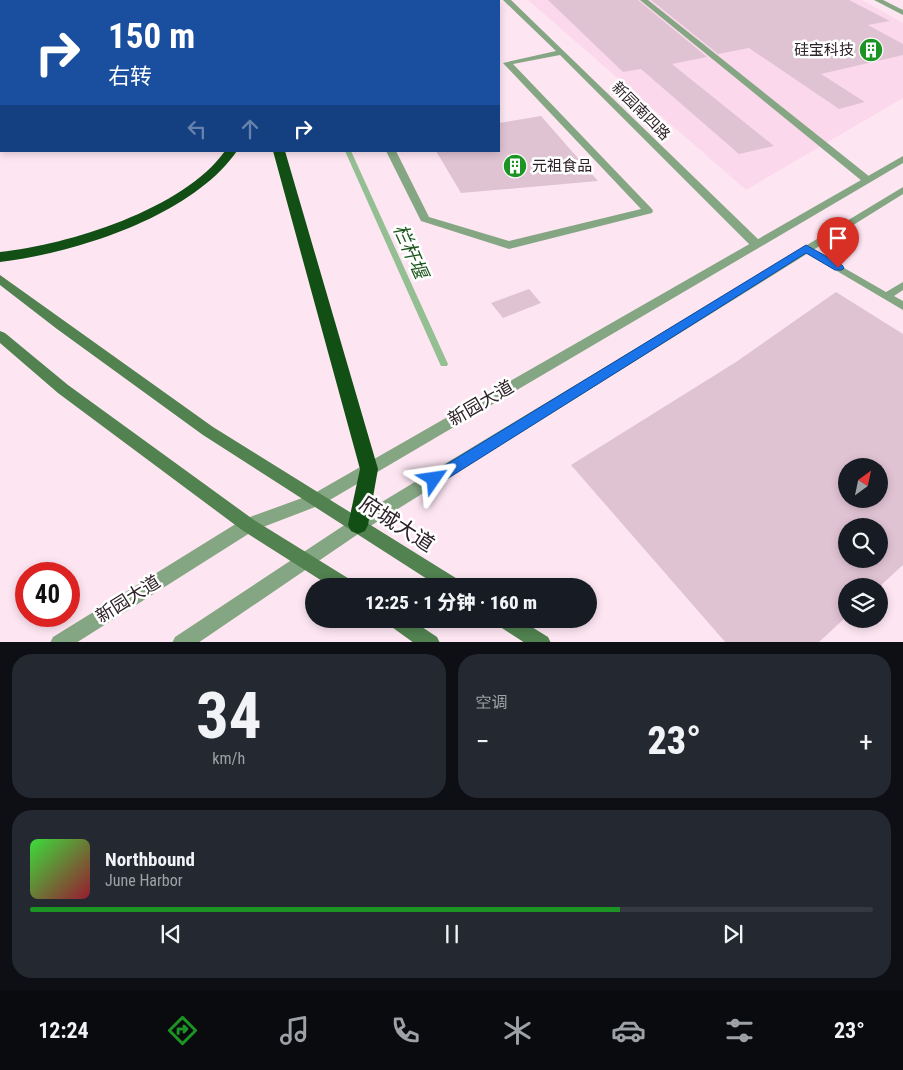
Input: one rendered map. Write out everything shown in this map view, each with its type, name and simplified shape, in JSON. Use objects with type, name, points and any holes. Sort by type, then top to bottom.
[{"type":"highway","points":[[0,257],[35,252],[67,244],[149,214],[204,180],[216,170],[230,152]]},
{"type":"highway","points":[[279,152],[369,469],[358,525]]},
{"type":"main road","name":"府城大道","points":[[0,279],[61,326],[208,431],[441,578]]},
{"type":"main road","points":[[0,336],[63,389],[248,525],[333,578]]},
{"type":"main road","points":[[408,628],[431,642]]},
{"type":"main road","points":[[518,628],[542,642]]},
{"type":"street","name":"新园南四路","points":[[507,0],[755,243]]},
{"type":"street","points":[[644,0],[866,180]]},
{"type":"street","points":[[878,0],[903,13]]},
{"type":"street","points":[[392,152],[425,219],[509,246],[648,211],[507,63],[562,52]]},
{"type":"street","name":"新园大道","points":[[59,642],[248,525],[318,499],[755,243],[903,159]]},
{"type":"street","points":[[181,642],[358,525],[903,190]]},
{"type":"lane","points":[[806,249],[903,306]]},
{"type":"lane","points":[[887,296],[903,285]]},
{"type":"shaded area","points":[[528,0],[862,0],[903,23],[903,98],[746,190]]},
{"type":"building","points":[[548,0],[638,0],[707,57],[672,64],[774,146],[739,154],[641,69],[623,72]]},
{"type":"building","points":[[651,0],[849,0],[890,21],[868,25],[903,44],[903,55],[821,74],[865,102],[839,109],[749,48],[718,54]]},
{"type":"building","name":"元祖食品","points":[[541,116],[598,181],[461,193],[437,152],[500,152],[500,123]]},
{"type":"building","points":[[529,289],[541,303],[503,318],[491,303]]},
{"type":"building","points":[[836,292],[903,334],[903,565],[888,579],[838,578],[838,624],[819,642],[725,642],[571,465],[736,362]]},
{"type":"waterway","name":"栏杆堰","points":[[348,152],[444,364]]},
{"type":"place","name":"硅宝科技","points":[[871,50]]},
{"type":"place","name":"元祖食品","points":[[515,166]]},
{"type":"route","points":[[434,479],[806,249],[838,268]]}]
